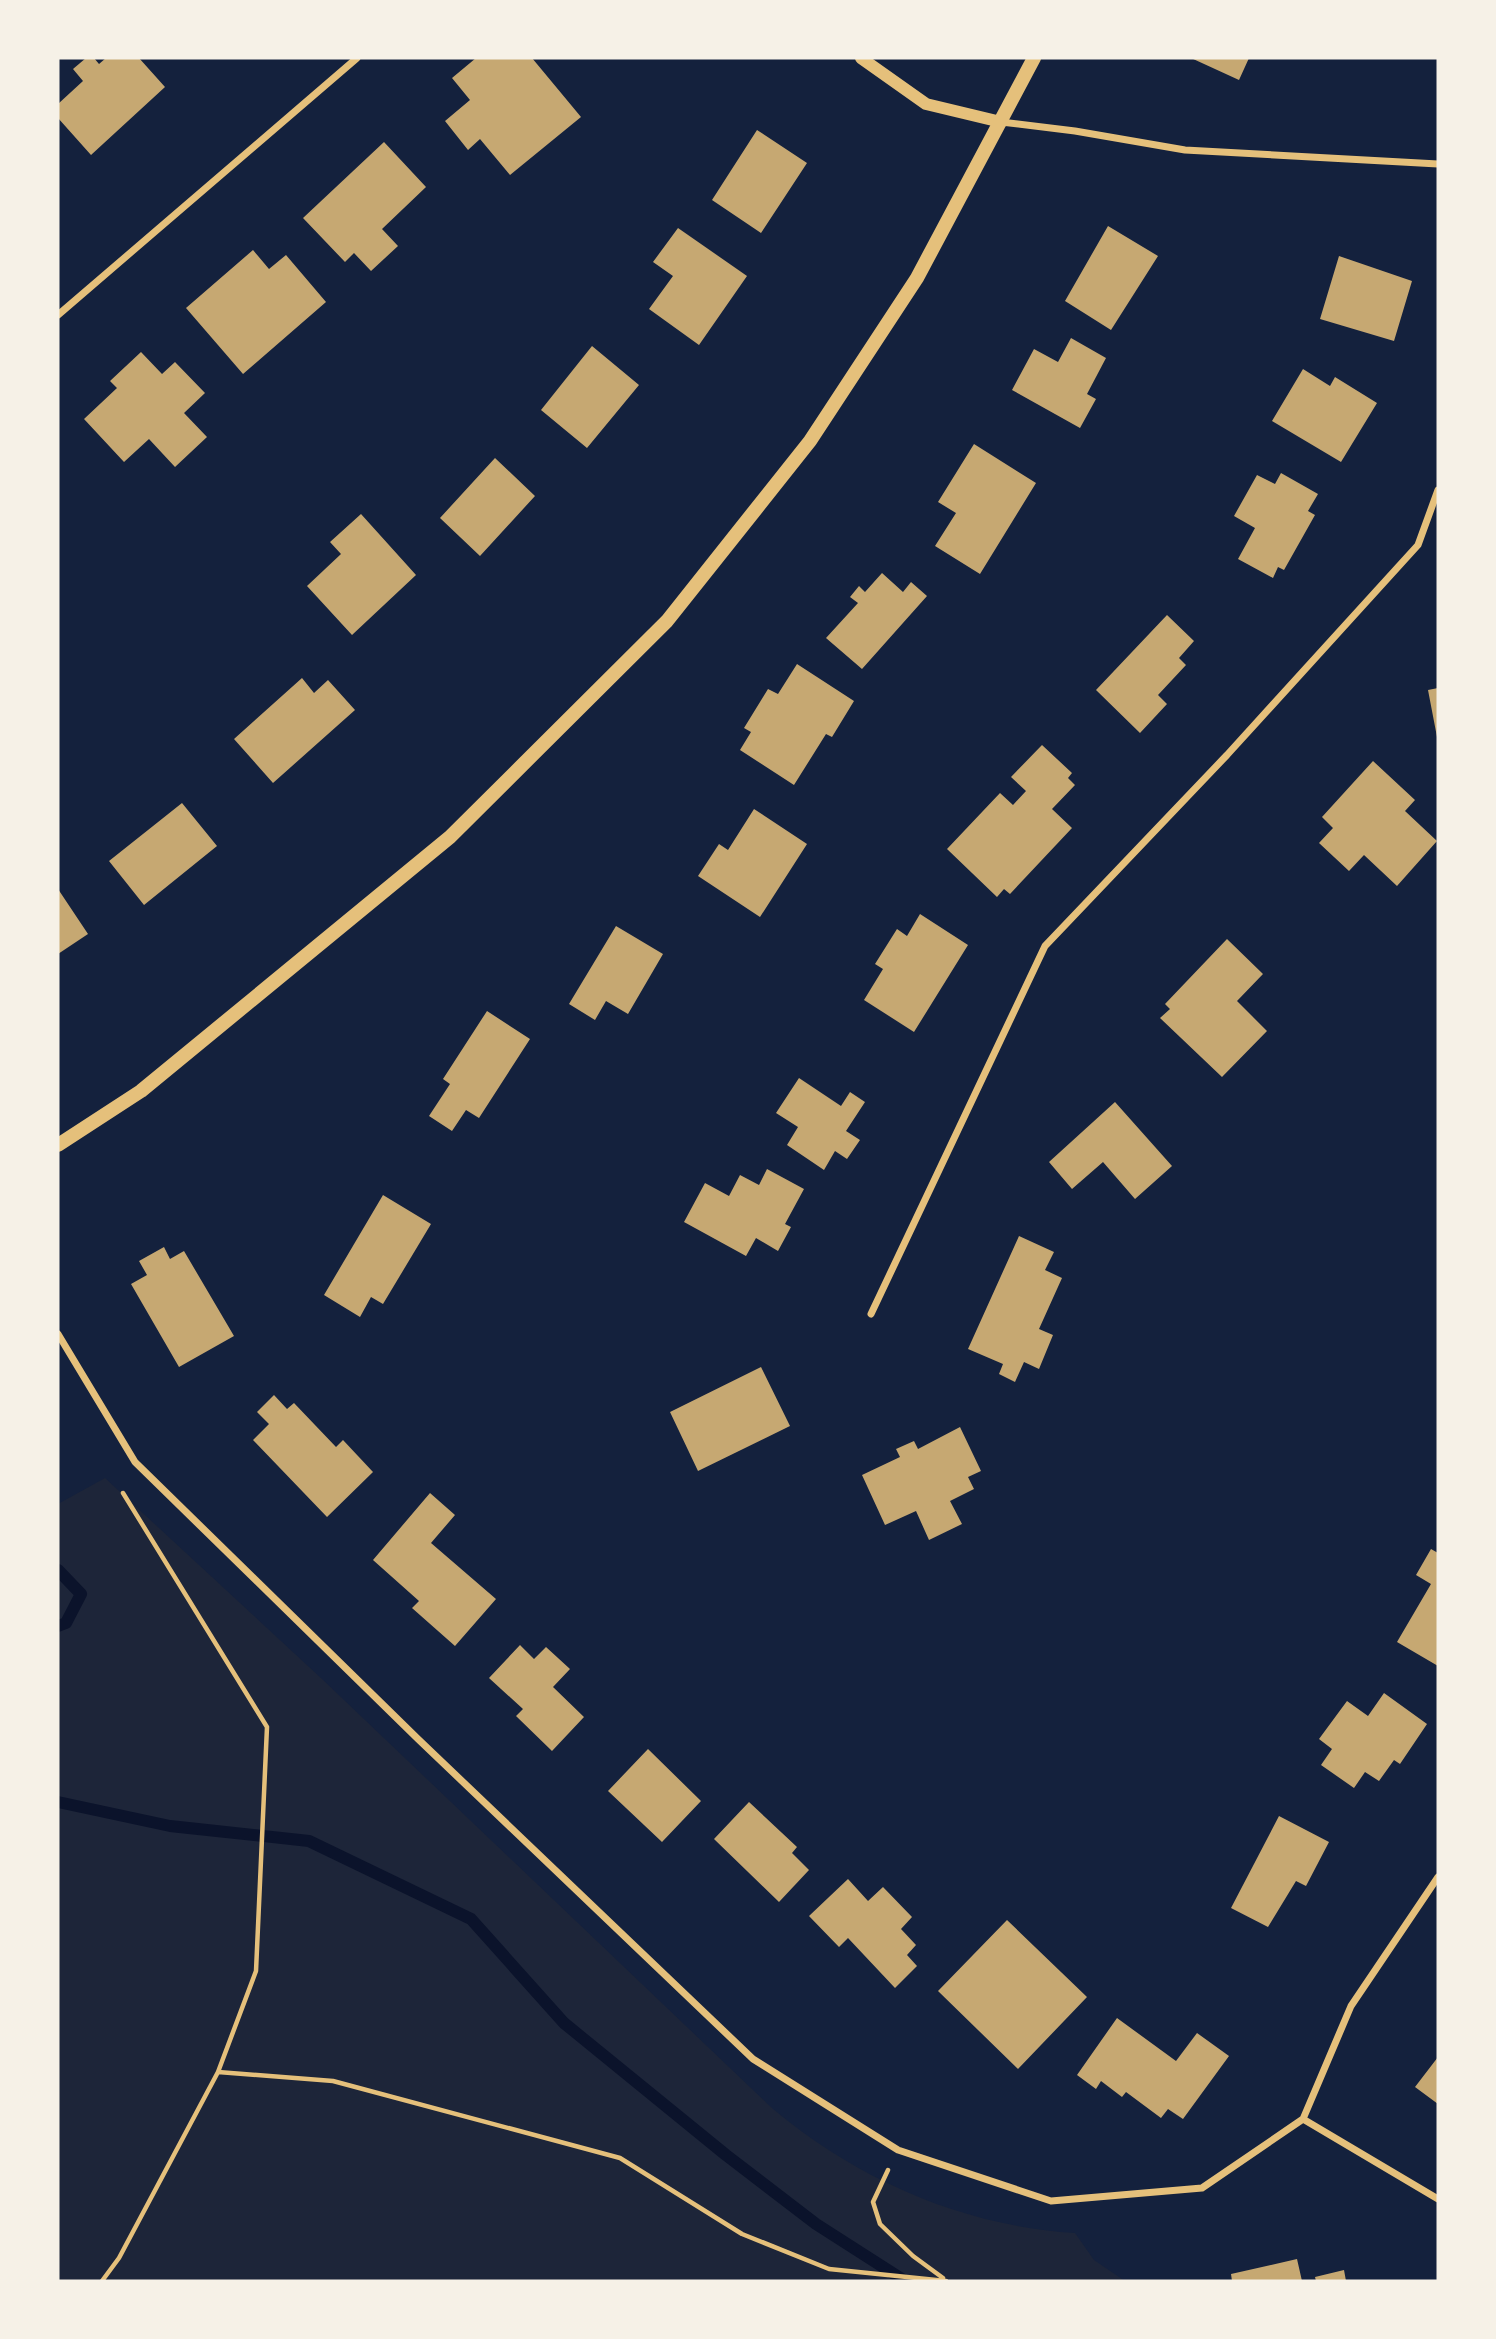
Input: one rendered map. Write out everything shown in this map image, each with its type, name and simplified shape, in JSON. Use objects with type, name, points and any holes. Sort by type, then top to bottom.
[{"type":"main road","points":[[58,1145],[141,1091],[450,836],[667,621],[810,441],[917,278],[1034,58]]},
{"type":"street","points":[[58,315],[357,58]]},
{"type":"street","points":[[861,58],[926,104],[1001,122],[1075,131],[1185,150],[1438,164]]},
{"type":"street","points":[[871,1314],[1045,946],[1227,755],[1418,545],[1438,490]]},
{"type":"street","points":[[58,1334],[135,1462],[418,1739],[753,2059],[898,2150],[1051,2201],[1202,2188],[1303,2119],[1351,2006],[1438,1877]]},
{"type":"street","points":[[1303,2119],[1438,2199]]},
{"type":"path","points":[[102,2281],[119,2258],[218,2072],[256,1971],[267,1727],[123,1493]]},
{"type":"path","points":[[218,2072],[333,2081],[620,2158],[742,2234],[829,2269],[945,2280]]},
{"type":"path","points":[[883,2181],[873,2202],[880,2224],[913,2256],[945,2280]]},
{"type":"shaded area","points":[[105,1478],[322,1679],[773,2109],[840,2157],[876,2178],[914,2195],[993,2221],[1033,2229],[1075,2233],[1094,2260],[1125,2281],[58,2281],[58,1504]]},
{"type":"building","points":[[86,58],[94,58],[99,64],[106,58],[139,58],[165,87],[91,155],[58,118],[58,104],[83,81],[73,69]]},
{"type":"building","points":[[476,58],[532,58],[581,117],[510,175],[480,139],[468,150],[445,121],[470,100],[452,78]]},
{"type":"building","points":[[1191,58],[1249,58],[1239,80]]},
{"type":"building","points":[[757,130],[807,163],[761,233],[712,200]]},
{"type":"building","points":[[384,142],[426,187],[382,229],[398,246],[371,271],[354,253],[345,262],[303,218]]},
{"type":"building","points":[[1108,226],[1158,256],[1111,330],[1065,301]]},
{"type":"building","points":[[678,228],[747,276],[699,345],[649,309],[673,276],[653,262]]},
{"type":"building","points":[[253,250],[269,269],[286,255],[326,302],[243,374],[186,308]]},
{"type":"building","points":[[1339,256],[1412,281],[1394,341],[1320,319]]},
{"type":"building","points":[[1071,338],[1106,358],[1087,394],[1096,399],[1080,428],[1012,390],[1034,349],[1058,362]]},
{"type":"building","points":[[592,346],[639,385],[587,448],[541,410]]},
{"type":"building","points":[[141,352],[162,374],[175,362],[205,393],[184,413],[207,437],[175,467],[149,439],[124,462],[84,419],[117,388],[110,381]]},
{"type":"building","points":[[1303,369],[1330,386],[1335,377],[1377,403],[1341,462],[1272,421]]},
{"type":"building","points":[[974,444],[1036,483],[980,574],[935,546],[956,513],[938,502]]},
{"type":"building","points":[[495,458],[535,496],[480,556],[440,518]]},
{"type":"building","points":[[1281,473],[1318,494],[1308,511],[1315,515],[1284,570],[1278,567],[1273,578],[1238,559],[1255,528],[1234,516],[1257,475],[1275,484]]},
{"type":"building","points":[[361,514],[416,575],[352,635],[307,586],[341,554],[330,542]]},
{"type":"building","points":[[882,573],[903,592],[911,582],[927,596],[862,669],[826,638],[858,603],[850,597],[859,586],[865,592]]},
{"type":"building","points":[[1167,615],[1194,641],[1179,658],[1186,665],[1158,695],[1167,704],[1140,733],[1096,690]]},
{"type":"building","points":[[797,664],[854,701],[832,737],[826,734],[794,785],[740,750],[751,732],[744,728],[768,689],[778,694]]},
{"type":"building","points":[[302,678],[314,693],[328,680],[355,710],[273,783],[234,739]]},
{"type":"building","points":[[1438,688],[1438,737],[1437,737],[1428,690]]},
{"type":"building","points":[[1042,745],[1072,773],[1068,778],[1075,785],[1052,809],[1072,828],[1010,894],[1004,889],[997,897],[947,849],[1000,793],[1013,805],[1026,791],[1011,777]]},
{"type":"building","points":[[1373,761],[1415,800],[1405,811],[1437,841],[1397,886],[1364,855],[1349,871],[1319,843],[1333,828],[1322,817]]},
{"type":"building","points":[[182,803],[217,846],[144,905],[109,861]]},
{"type":"building","points":[[754,809],[807,844],[760,917],[698,876],[719,844],[728,850]]},
{"type":"building","points":[[58,889],[88,934],[58,954]]},
{"type":"building","points":[[920,914],[968,945],[914,1032],[864,1000],[883,969],[875,964],[897,929],[907,936]]},
{"type":"building","points":[[616,926],[663,954],[628,1014],[606,1001],[595,1020],[569,1004]]},
{"type":"building","points":[[1227,939],[1263,974],[1237,1001],[1267,1031],[1222,1077],[1160,1018],[1170,1009],[1165,1004]]},
{"type":"building","points":[[487,1011],[530,1039],[479,1118],[466,1110],[452,1131],[429,1116],[450,1084],[443,1079]]},
{"type":"building","points":[[799,1078],[841,1106],[850,1092],[865,1102],[846,1131],[860,1140],[847,1159],[835,1151],[824,1170],[787,1145],[798,1127],[776,1113]]},
{"type":"building","points":[[1115,1102],[1172,1166],[1135,1199],[1103,1162],[1072,1189],[1049,1162]]},
{"type":"building","points":[[767,1169],[804,1189],[785,1224],[791,1227],[778,1251],[756,1238],[746,1256],[684,1222],[705,1183],[729,1196],[740,1175],[759,1185]]},
{"type":"building","points":[[383,1195],[431,1224],[383,1304],[371,1297],[360,1317],[324,1295]]},
{"type":"building","points":[[1019,1236],[1054,1252],[1045,1270],[1062,1278],[1039,1329],[1053,1335],[1039,1369],[1024,1362],[1015,1382],[999,1374],[1003,1364],[968,1349]]},
{"type":"building","points":[[164,1247],[170,1259],[184,1251],[234,1336],[179,1367],[131,1284],[147,1275],[139,1261]]},
{"type":"building","points":[[761,1367],[790,1426],[698,1471],[670,1412]]},
{"type":"building","points":[[274,1395],[287,1409],[294,1403],[336,1447],[343,1440],[373,1472],[327,1517],[253,1440],[269,1424],[257,1412]]},
{"type":"building","points":[[960,1427],[981,1471],[968,1477],[974,1489],[950,1501],[962,1524],[929,1540],[916,1511],[885,1525],[862,1475],[900,1457],[896,1449],[914,1441],[918,1449]]},
{"type":"building","points":[[430,1493],[455,1515],[431,1543],[496,1599],[455,1646],[412,1608],[419,1601],[373,1560]]},
{"type":"building","points":[[1431,1549],[1438,1553],[1438,1666],[1397,1642],[1431,1584],[1416,1575]]},
{"type":"building","points":[[520,1645],[534,1659],[546,1647],[570,1669],[553,1687],[584,1717],[552,1751],[516,1716],[523,1709],[489,1678]]},
{"type":"building","points":[[1384,1693],[1427,1724],[1400,1764],[1394,1760],[1379,1781],[1365,1772],[1354,1788],[1321,1765],[1332,1749],[1319,1739],[1347,1701],[1368,1716]]},
{"type":"building","points":[[648,1749],[701,1801],[662,1842],[608,1791]]},
{"type":"building","points":[[749,1802],[797,1847],[792,1853],[809,1870],[779,1902],[714,1839]]},
{"type":"building","points":[[1279,1816],[1329,1842],[1306,1886],[1296,1881],[1268,1927],[1231,1908]]},
{"type":"building","points":[[848,1879],[868,1901],[883,1887],[912,1917],[901,1929],[916,1945],[907,1955],[917,1966],[895,1988],[848,1938],[839,1947],[809,1916]]},
{"type":"building","points":[[1007,1920],[1087,1997],[1018,2069],[938,1991]]},
{"type":"building","points":[[1117,2018],[1176,2061],[1197,2033],[1229,2056],[1183,2119],[1168,2109],[1161,2118],[1126,2092],[1122,2097],[1101,2081],[1096,2089],[1077,2075]]},
{"type":"building","points":[[1438,2057],[1438,2104],[1415,2087]]},
{"type":"building","points":[[1297,2259],[1302,2281],[1232,2281],[1231,2274]]},
{"type":"building","points":[[1344,2270],[1346,2281],[1316,2281],[1315,2277]]},
{"type":"waterway","points":[[58,1570],[81,1594],[66,1623],[58,1626]]},
{"type":"waterway","points":[[58,1802],[170,1826],[309,1841],[471,1919],[564,2023],[726,2155],[816,2224],[905,2281]]}]
